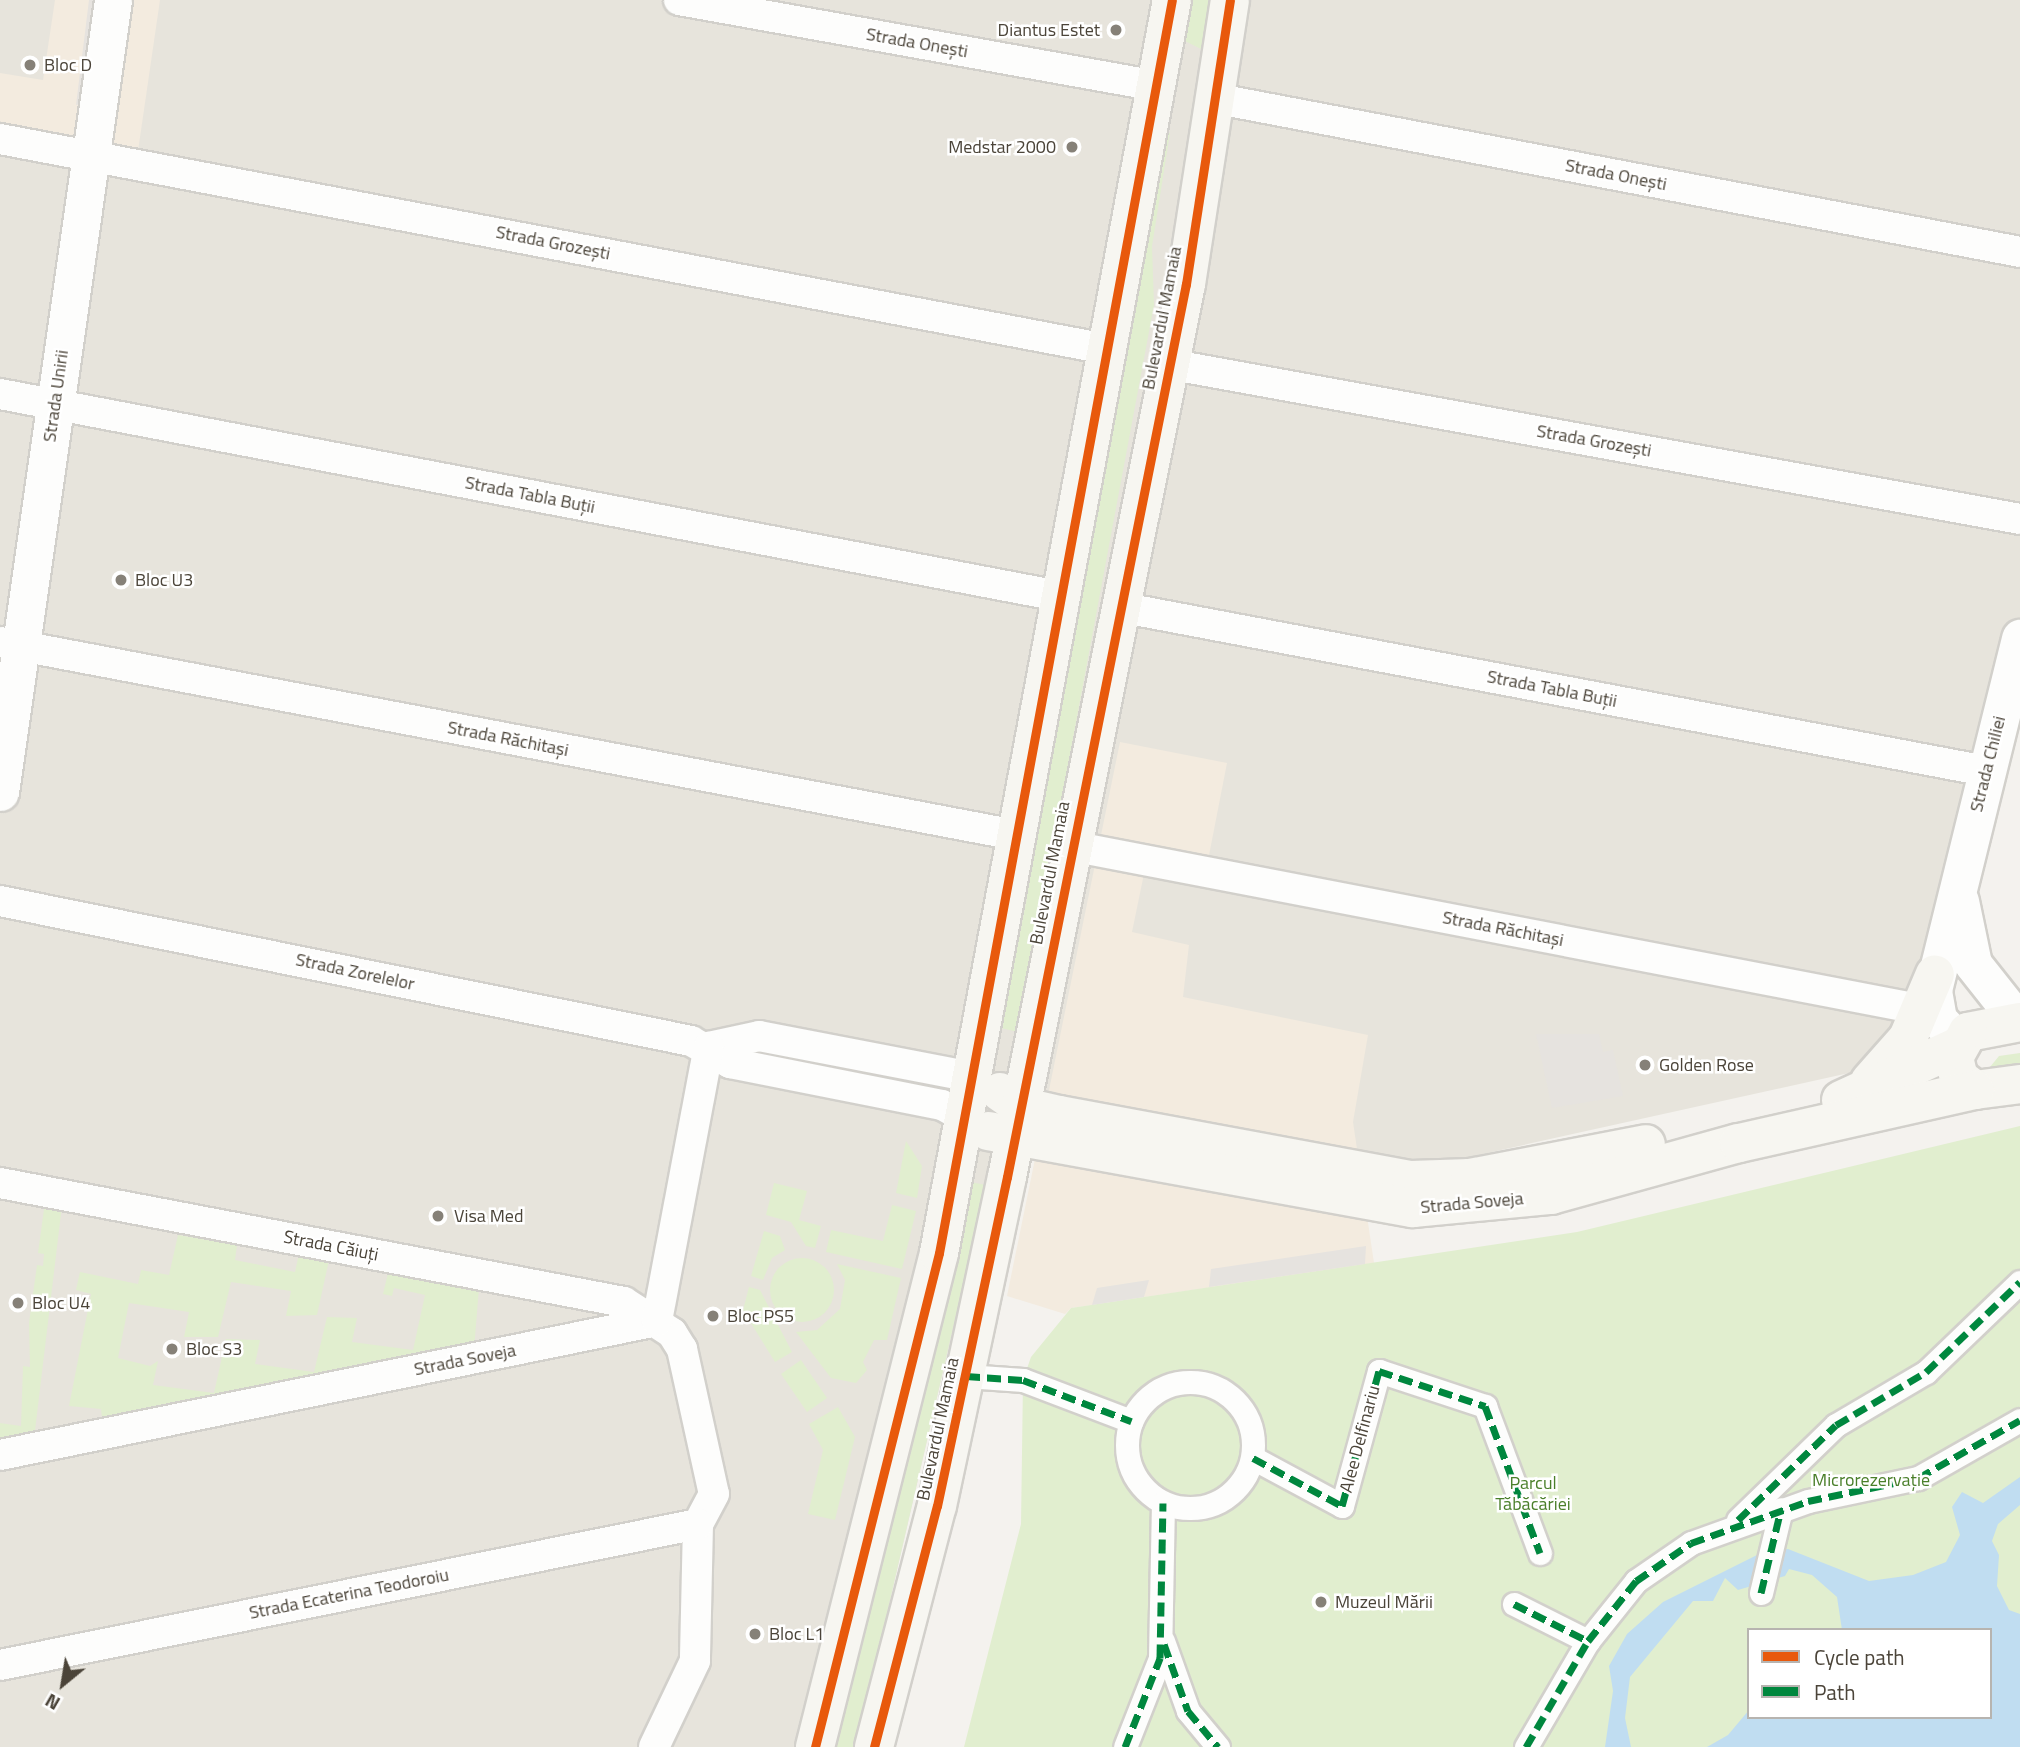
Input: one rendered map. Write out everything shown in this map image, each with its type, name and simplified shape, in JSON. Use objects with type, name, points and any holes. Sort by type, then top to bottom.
[{"type":"main road","points":[[815,1747],[892,1458],[965,1118],[1059,596],[1172,0]]},
{"type":"main road","name":"Bulevardul Mamaia","points":[[874,1747],[892,1693],[966,1376],[1186,284],[1230,0]]},
{"type":"main road","points":[[1159,69],[1185,50],[1204,67],[1184,208],[1186,284]]},
{"type":"main road","points":[[1854,1097],[1901,1047],[1928,1011],[1935,974]]},
{"type":"main road","name":"Strada Soveja","points":[[965,1118],[1017,1121],[1172,1139],[1437,1181],[1590,1156],[1854,1097],[1958,1044],[1980,1027],[2020,1022]]},
{"type":"main road","points":[[1958,1044],[1956,1071],[1975,1090]]},
{"type":"main road","name":"Strada Soveja","points":[[972,1077],[1017,1121],[1336,1198],[1456,1206],[1551,1195],[1739,1143],[1975,1090],[2020,1084]]},
{"type":"street","name":"Strada Unirii","points":[[0,792],[10,644],[55,404],[113,0]]},
{"type":"street","name":"Strada Onești","points":[[679,0],[1159,69]]},
{"type":"street","name":"Strada Onești","points":[[1213,98],[2020,252]]},
{"type":"street","name":"Strada Grozești","points":[[0,139],[1106,349]]},
{"type":"street","name":"Strada Grozești","points":[[1168,364],[2020,519]]},
{"type":"street","name":"Strada Tabla Buții","points":[[0,394],[1059,596]]},
{"type":"street","name":"Strada Tabla Buții","points":[[1119,607],[1986,771]]},
{"type":"street","name":"Strada Chiliei","points":[[1935,974],[2020,638]]},
{"type":"street","name":"Strada Răchitași","points":[[10,644],[1016,835]]},
{"type":"street","name":"Strada Răchitași","points":[[1071,846],[1928,1011]]},
{"type":"street","name":"Strada Chiliei","points":[[1958,890],[1973,964],[2020,1022]]},
{"type":"street","name":"Strada Zorelelor","points":[[0,901],[709,1047],[759,1036],[972,1077]]},
{"type":"street","points":[[1928,1011],[1958,1044]]},
{"type":"street","name":"Strada Zorelelor","points":[[709,1047],[730,1063],[943,1105],[965,1118]]},
{"type":"street","points":[[657,1321],[709,1047]]},
{"type":"street","name":"Strada Căiuți","points":[[0,1183],[624,1302],[657,1321],[682,1349],[714,1494],[698,1524]]},
{"type":"street","points":[[1735,1523],[1836,1425],[1926,1372],[2020,1282]]},
{"type":"street","name":"Strada Soveja","points":[[0,1455],[657,1321]]},
{"type":"street","name":"Alee Delfinariu","points":[[1253,1458],[1342,1506],[1379,1371],[1459,1397],[1485,1406],[1539,1553]]},
{"type":"street","points":[[966,1376],[1023,1380],[1131,1422]]},
{"type":"street","points":[[1198,1382],[1235,1400],[1250,1427],[1253,1458],[1234,1491],[1210,1507],[1163,1503],[1147,1492],[1128,1460],[1131,1422],[1158,1390],[1198,1382]]},
{"type":"street","points":[[1526,1747],[1588,1641],[1636,1581],[1691,1543],[1735,1523],[1781,1509],[1918,1478],[2020,1420]]},
{"type":"street","points":[[1125,1747],[1160,1658],[1163,1503]]},
{"type":"street","points":[[1761,1593],[1781,1509]]},
{"type":"street","points":[[654,1747],[695,1661],[698,1524]]},
{"type":"street","name":"Strada Ecaterina Teodoroiu","points":[[0,1665],[698,1524]]},
{"type":"street","points":[[1514,1604],[1588,1641]]},
{"type":"street","points":[[1161,1634],[1188,1711],[1218,1747]]},
{"type":"shaded area","points":[[0,0],[2020,0],[2020,717],[1930,1055],[1424,1167],[1010,1083],[856,1747],[0,1747]]},
{"type":"shaded area","points":[[55,0],[160,0],[138,151],[0,130],[0,73],[43,80]]},
{"type":"shaded area","points":[[89,0],[105,0],[91,101],[76,105]]},
{"type":"shaded area","points":[[1120,742],[1227,763],[1204,881],[1145,869],[1132,932],[1189,945],[1183,997],[1368,1035],[1353,1122],[1374,1263],[1071,1308],[1065,1314],[1007,1296]]},
{"type":"shaded area","points":[[1536,1034],[1599,1034],[1603,1052],[1613,1050],[1623,1096],[1552,1108]]},
{"type":"shaded area","points":[[1366,1246],[1365,1264],[1209,1287],[1211,1269]]},
{"type":"shaded area","points":[[1149,1280],[1144,1297],[1092,1305],[1097,1288]]},
{"type":"green space","points":[[1186,0],[1214,0],[1205,51],[1179,38]]},
{"type":"green space","points":[[1162,132],[1170,133],[1152,246],[1154,305],[1018,1032],[1001,1028],[1027,898],[1025,830]]},
{"type":"green space","points":[[2020,1053],[2020,1069],[1990,1067],[1999,1056]]},
{"type":"green space","name":"Parcul Tăbăcăriei","points":[[2020,1126],[2020,1747],[964,1747],[1021,1524],[1023,1380],[1031,1357],[1071,1308],[1577,1232]]},
{"type":"green space","points":[[906,1141],[922,1166],[917,1198],[896,1193]]},
{"type":"green space","points":[[965,1181],[986,1185],[856,1747],[837,1747]]},
{"type":"green space","points":[[774,1183],[807,1191],[799,1220],[821,1226],[815,1248],[806,1246],[791,1222],[766,1215]]},
{"type":"green space","points":[[52,1195],[63,1197],[34,1439],[0,1446],[0,1423],[21,1426],[23,1366],[30,1367],[29,1323],[37,1265],[43,1266],[44,1254],[38,1253],[44,1209],[50,1209]]},
{"type":"green space","points":[[892,1205],[916,1211],[902,1269],[826,1252],[831,1230],[883,1241]]},
{"type":"green space","points":[[764,1231],[780,1236],[785,1250],[772,1258],[763,1280],[751,1276]]},
{"type":"green space","points":[[178,1235],[237,1245],[235,1260],[295,1272],[299,1254],[329,1260],[317,1315],[286,1316],[291,1291],[231,1282],[218,1337],[184,1337],[189,1312],[129,1303],[118,1358],[150,1366],[158,1361],[153,1385],[214,1393],[226,1339],[260,1340],[255,1364],[314,1372],[327,1317],[357,1318],[352,1342],[413,1350],[425,1295],[394,1288],[392,1296],[383,1294],[389,1269],[479,1288],[474,1349],[103,1426],[101,1409],[69,1406],[91,1294],[76,1290],[80,1272],[138,1284],[141,1270],[169,1275]]},
{"type":"green space","points":[[802,1258],[820,1264],[828,1272],[834,1290],[828,1308],[820,1316],[802,1322],[784,1316],[776,1308],[770,1290],[776,1272],[784,1264]]},
{"type":"green space","points":[[837,1264],[901,1278],[887,1340],[874,1340],[863,1362],[867,1370],[856,1383],[831,1378],[796,1332],[817,1330],[840,1309],[845,1280]]},
{"type":"green space","points":[[749,1287],[760,1290],[792,1352],[775,1362],[743,1310]]},
{"type":"green space","points":[[801,1360],[827,1398],[807,1412],[781,1374]]},
{"type":"green space","points":[[838,1407],[855,1437],[835,1520],[808,1514],[823,1450],[809,1424]]},
{"type":"water","points":[[2020,1477],[2020,1505],[1998,1524],[1992,1541],[1999,1555],[1997,1586],[2009,1610],[2020,1614],[2020,1747],[1707,1747],[1728,1735],[1747,1712],[1747,1719],[1992,1719],[1992,1628],[1842,1628],[1837,1597],[1812,1575],[1789,1569],[1785,1576],[1738,1590],[1725,1578],[1713,1601],[1693,1601],[1630,1677],[1625,1718],[1631,1747],[1605,1747],[1613,1691],[1609,1666],[1627,1634],[1663,1602],[1761,1553],[1788,1549],[1869,1581],[1913,1575],[1946,1562],[1960,1535],[1952,1507],[1962,1492],[1983,1503]]},
{"type":"marked path","points":[[1738,1520],[1836,1425],[1926,1372],[2020,1282]]},
{"type":"marked path","points":[[1253,1458],[1342,1506],[1379,1371],[1485,1406],[1540,1553]]},
{"type":"marked path","points":[[966,1376],[1023,1380],[1131,1421]]},
{"type":"marked path","points":[[1514,1604],[1588,1641],[1636,1581],[1691,1543],[1808,1501],[1918,1478],[2020,1420]]},
{"type":"marked path","points":[[1125,1747],[1160,1658],[1163,1503]]},
{"type":"marked path","points":[[1761,1593],[1781,1509]]},
{"type":"marked path","points":[[1526,1747],[1588,1641]]},
{"type":"marked path","points":[[1164,1644],[1188,1711],[1218,1747]]},
{"type":"cycle path","points":[[815,1747],[939,1253],[1172,0]]},
{"type":"cycle path","points":[[874,1747],[937,1506],[1007,1177],[1186,284],[1230,0]]},
{"type":"place","name":"Diantus Estet","points":[[1116,30]]},
{"type":"place","name":"Bloc D","points":[[30,65]]},
{"type":"place","name":"Medstar 2000","points":[[1072,147]]},
{"type":"place","name":"Bloc U3","points":[[121,580]]},
{"type":"place","name":"Golden Rose","points":[[1645,1065]]},
{"type":"place","name":"Visa Med","points":[[438,1216]]},
{"type":"place","name":"Bloc U4","points":[[18,1303]]},
{"type":"place","name":"Bloc PS5","points":[[713,1316]]},
{"type":"place","name":"Bloc S3","points":[[172,1349]]},
{"type":"place","name":"Muzeul Mării","points":[[1321,1602]]},
{"type":"place","name":"Bloc L1","points":[[755,1634]]},
{"type":"park label","name":"Microrezervație","points":[[1871,1480]]}]
